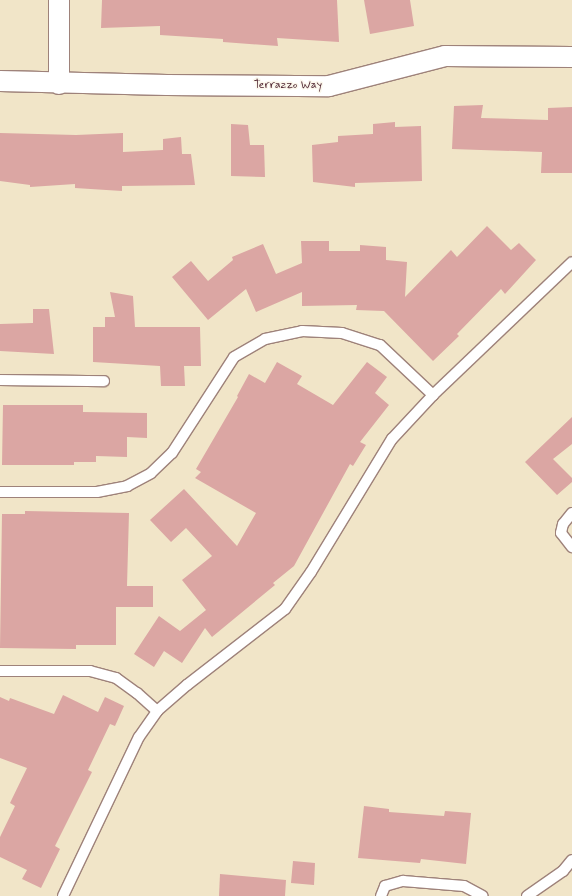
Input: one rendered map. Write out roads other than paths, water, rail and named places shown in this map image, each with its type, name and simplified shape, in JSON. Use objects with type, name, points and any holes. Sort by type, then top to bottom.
[{"type":"street","points":[[59,0],[59,84]]},
{"type":"street","name":"Terrazzo Way","points":[[0,81],[59,84],[329,86],[445,56],[572,57]]},
{"type":"lane","points":[[63,896],[138,737],[157,710],[285,609],[311,572],[392,440],[433,395],[572,262]]},
{"type":"lane","points":[[0,492],[97,492],[127,486],[151,473],[172,453],[234,357],[265,338],[302,331],[342,333],[380,345],[433,395]]},
{"type":"lane","points":[[0,380],[104,381]]},
{"type":"lane","points":[[572,513],[563,524],[561,533],[572,547]]},
{"type":"lane","points":[[0,671],[90,671],[116,678],[157,710]]},
{"type":"lane","points":[[527,896],[563,871],[572,860]]},
{"type":"lane","points":[[381,896],[385,886],[403,881],[464,886],[483,896]]}]
